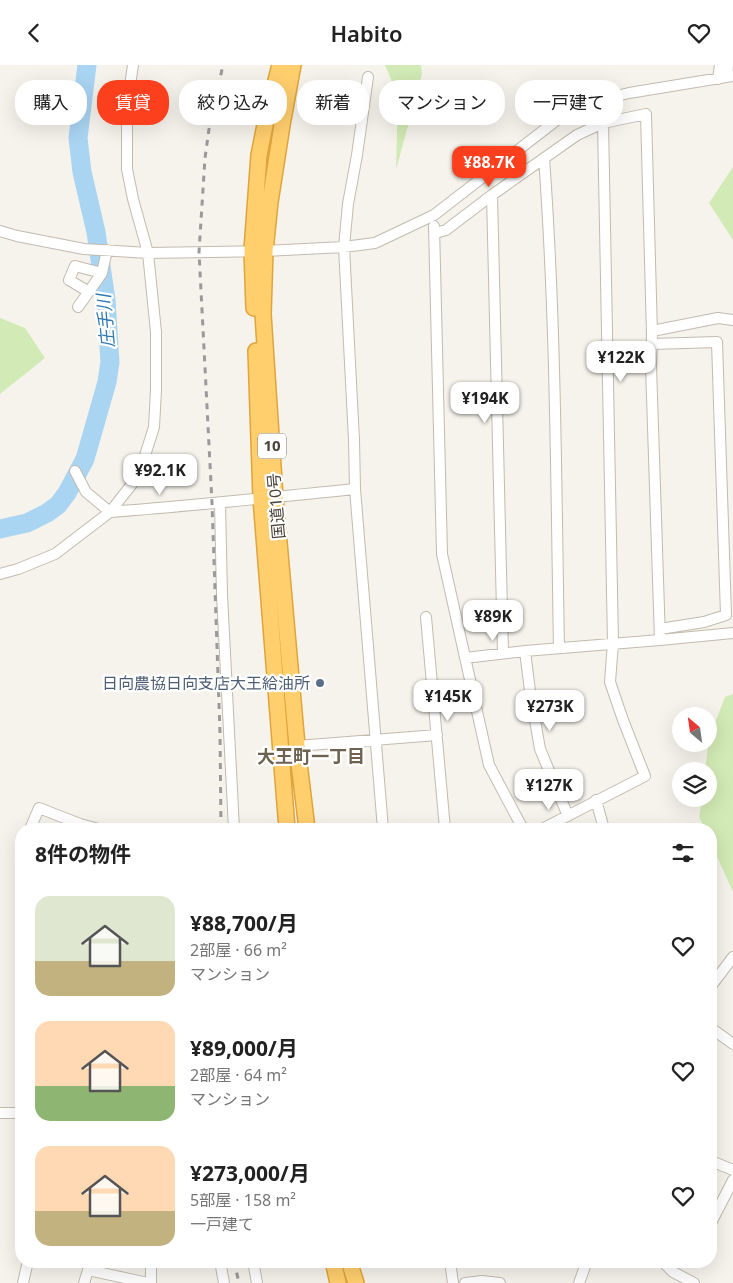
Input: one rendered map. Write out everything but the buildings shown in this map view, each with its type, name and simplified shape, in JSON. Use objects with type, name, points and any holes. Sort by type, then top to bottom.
[{"type":"highway","name":"国道10号","points":[[280,65],[259,155],[259,251],[268,497],[287,823]]},
{"type":"highway","name":"国道10号","points":[[259,251],[270,203],[280,135],[294,65]]},
{"type":"highway","name":"国道10号","points":[[268,497],[306,823]]},
{"type":"highway","points":[[330,1283],[333,1268]]},
{"type":"highway","points":[[335,1268],[338,1283]]},
{"type":"highway","points":[[352,1268],[356,1283]]},
{"type":"street","points":[[0,574],[18,569],[54,554],[110,512],[132,484],[142,465],[154,427],[156,332],[148,253],[127,169],[127,107],[133,65]]},
{"type":"street","points":[[720,65],[726,77]]},
{"type":"street","points":[[726,77],[728,65]]},
{"type":"street","points":[[368,77],[348,204],[344,247],[354,440],[354,489],[382,823]]},
{"type":"street","points":[[0,231],[84,249],[148,253],[259,251],[344,247],[375,243],[434,215],[575,106],[629,93],[726,77]]},
{"type":"street","points":[[623,119],[646,114],[652,331],[651,366],[660,640]]},
{"type":"street","points":[[434,231],[446,230],[577,135],[599,125]]},
{"type":"street","points":[[553,823],[645,777],[610,682],[613,643],[603,125]]},
{"type":"street","points":[[544,158],[550,240],[559,648]]},
{"type":"street","points":[[492,195],[503,653]]},
{"type":"street","points":[[434,215],[442,554],[490,765],[520,823]]},
{"type":"street","points":[[78,307],[102,273],[111,251]]},
{"type":"street","points":[[89,293],[69,280],[75,266],[102,273]]},
{"type":"street","points":[[652,331],[718,318],[733,319]]},
{"type":"street","points":[[652,344],[717,341],[726,605],[726,615],[704,622],[660,629]]},
{"type":"street","points":[[75,471],[86,492],[110,512],[354,489]]},
{"type":"street","points":[[220,503],[222,595],[234,823]]},
{"type":"street","points":[[426,617],[444,823]]},
{"type":"street","points":[[465,658],[733,633]]},
{"type":"street","points":[[525,651],[540,749],[568,815]]},
{"type":"street","points":[[298,746],[436,735]]},
{"type":"street","points":[[596,801],[602,823]]},
{"type":"street","points":[[33,823],[39,808],[72,823]]},
{"type":"street","points":[[717,978],[733,958]]},
{"type":"street","points":[[717,1032],[733,1043]]},
{"type":"street","points":[[0,1113],[15,1113]]},
{"type":"street","points":[[717,1163],[733,1170]]},
{"type":"street","points":[[717,1211],[733,1180]]},
{"type":"street","points":[[23,1283],[26,1268]]},
{"type":"street","points":[[84,1283],[89,1268]]},
{"type":"street","points":[[97,1268],[149,1283],[150,1268]]},
{"type":"street","points":[[221,1268],[224,1283]]},
{"type":"street","points":[[254,1268],[257,1283]]},
{"type":"street","points":[[451,1268],[453,1283]]},
{"type":"street","points":[[579,1283],[584,1268]]},
{"type":"street","points":[[669,1268],[694,1283]]},
{"type":"street","points":[[465,1283],[482,1281],[500,1283]]},
{"type":"green space","points":[[385,65],[421,65],[420,80],[391,80]]},
{"type":"green space","points":[[397,125],[408,125],[396,170]]},
{"type":"green space","points":[[733,167],[733,240],[709,203]]},
{"type":"green space","points":[[0,318],[25,328],[45,358],[0,394]]},
{"type":"green space","points":[[733,694],[733,892],[717,856],[717,823],[702,823],[699,817],[701,807],[717,807],[717,762],[706,762],[707,753],[718,753],[718,715],[725,697]]},
{"type":"waterway","name":"庄手川","points":[[0,529],[27,523],[47,513],[58,505],[67,493],[85,459],[107,382],[110,362],[106,300],[96,232],[82,172],[78,138],[87,65]]},
{"type":"railway","points":[[221,823],[220,733],[212,503],[199,252],[205,158],[209,129],[223,65]]},
{"type":"railway","points":[[236,1268],[239,1283]]},
{"type":"place","name":"日向農協日向支店大王給油所","points":[[320,683]]},
{"type":"district","name":"大王町一丁目","points":[[311,757]]}]
